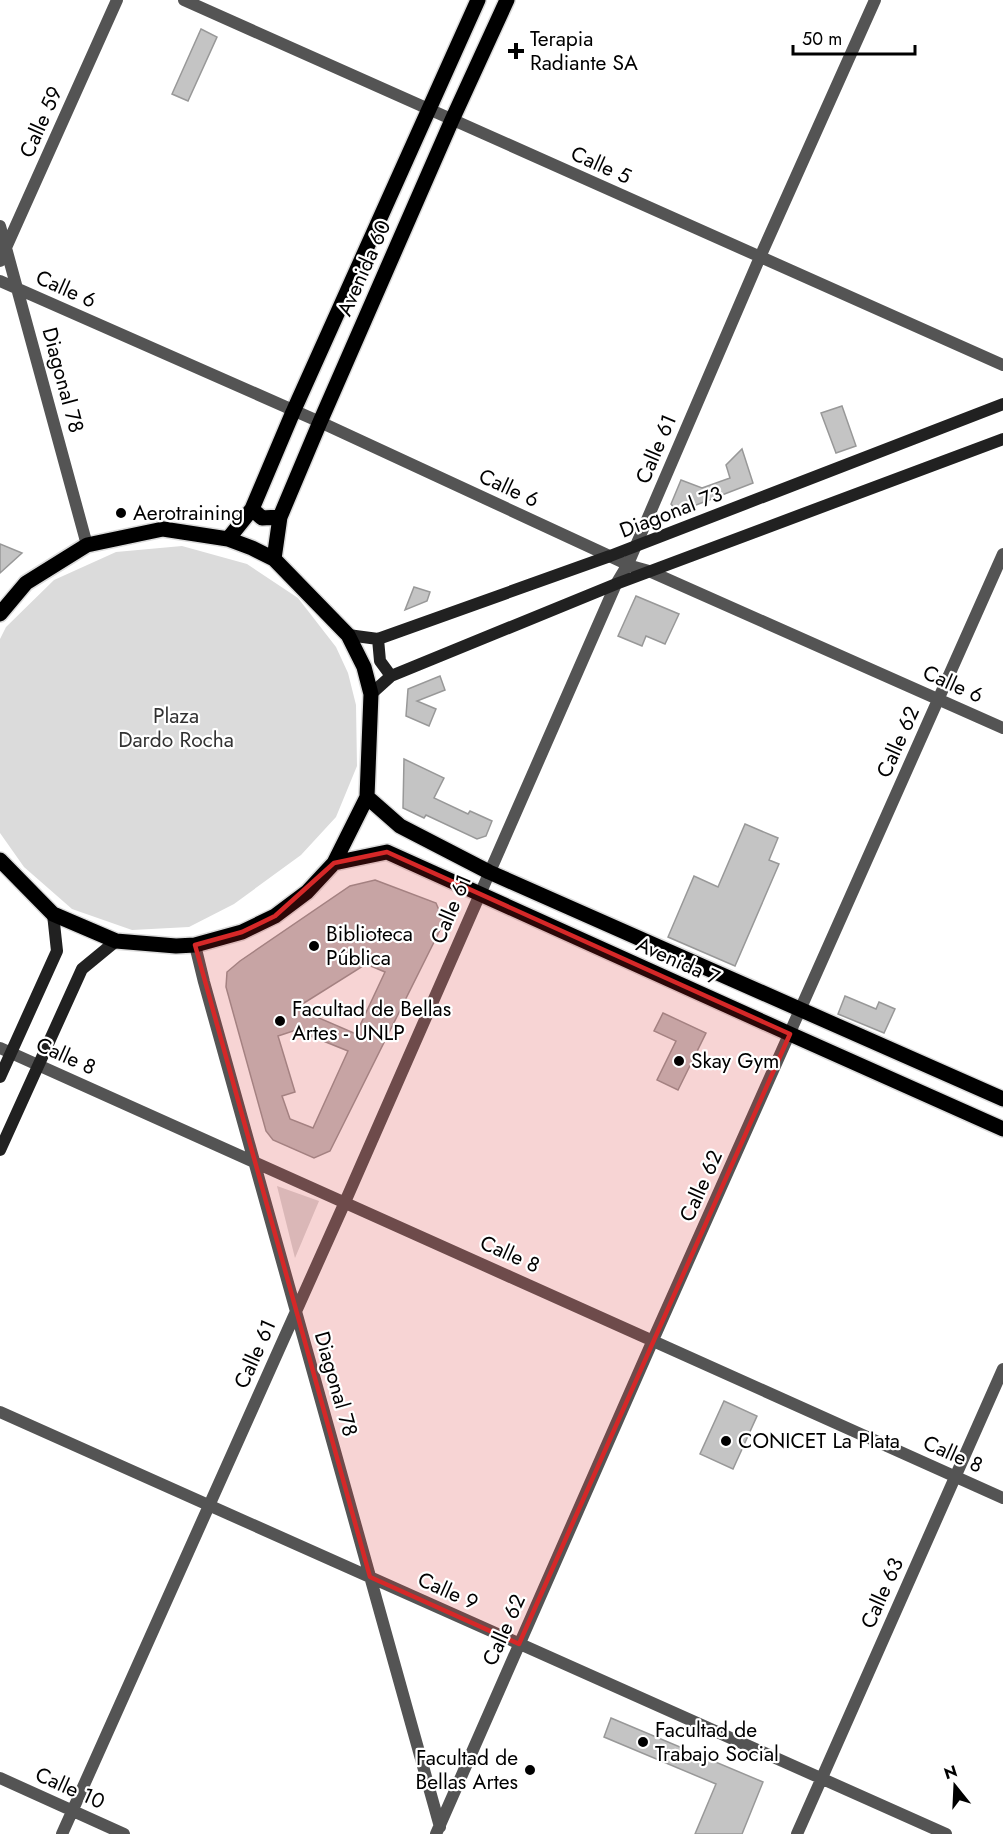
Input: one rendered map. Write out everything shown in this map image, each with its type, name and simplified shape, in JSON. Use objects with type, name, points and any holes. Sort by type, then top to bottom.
[{"type":"main road","name":"Avenida 60","points":[[228,539],[252,509],[293,412],[478,0]]},
{"type":"main road","name":"Avenida 60","points":[[274,559],[280,517],[452,120],[507,0]]},
{"type":"main road","name":"Diagonal 73","points":[[348,635],[378,639],[610,556],[1003,404]]},
{"type":"main road","points":[[371,694],[391,676],[616,584],[1003,439]]},
{"type":"main road","points":[[252,509],[262,518],[280,517]]},
{"type":"main road","points":[[0,614],[26,583],[87,545],[163,529],[228,539],[274,559],[348,635],[364,668],[371,694],[367,797],[333,863],[307,892],[275,916],[242,932],[195,945],[176,946],[116,941],[53,914],[0,860]]},
{"type":"main road","points":[[378,639],[380,661],[391,676]]},
{"type":"main road","name":"Avenida 7","points":[[367,797],[400,826],[489,872],[1003,1099]]},
{"type":"main road","name":"Avenida 7","points":[[333,863],[387,852],[1003,1129]]},
{"type":"main road","points":[[0,1077],[5,1051],[57,951],[53,914]]},
{"type":"main road","points":[[0,1150],[82,969],[116,941]]},
{"type":"street","name":"Calle 59","points":[[0,261],[117,0]]},
{"type":"street","name":"Calle 5","points":[[184,0],[1003,365]]},
{"type":"street","name":"Calle 61","points":[[62,1834],[345,1202],[616,584],[636,546],[760,257],[875,0]]},
{"type":"street","name":"Diagonal 78","points":[[0,226],[87,545]]},
{"type":"street","name":"Calle 6","points":[[0,281],[320,422],[610,556],[649,571],[1003,728]]},
{"type":"street","name":"Calle 62","points":[[439,1831],[653,1340],[1003,554]]},
{"type":"street","name":"Diagonal 78","points":[[195,945],[439,1831]]},
{"type":"street","name":"Calle 8","points":[[5,1051],[1003,1498]]},
{"type":"street","name":"Calle 63","points":[[797,1834],[1003,1369]]},
{"type":"street","name":"Calle 9","points":[[0,1412],[946,1834]]},
{"type":"street","name":"Calle 10","points":[[0,1778],[124,1834]]},
{"type":"highlighted area","points":[[387,852],[790,1034],[519,1644],[370,1577],[195,945],[242,932],[275,916],[334,863]]},
{"type":"green space","name":"Plaza Dardo Rocha","points":[[182,546],[247,564],[298,598],[336,647],[348,673],[356,705],[357,766],[336,817],[301,855],[234,904],[189,927],[132,930],[72,909],[24,867],[0,833],[0,639],[6,627],[54,580],[116,552]]},
{"type":"green space","points":[[277,1186],[319,1201],[295,1258]]},
{"type":"building","points":[[201,29],[217,37],[188,101],[172,94]]},
{"type":"building","points":[[842,406],[856,446],[836,453],[821,413]]},
{"type":"building","points":[[742,449],[753,483],[678,512],[671,504],[681,480],[702,488],[730,478],[726,465]]},
{"type":"building","points":[[0,544],[22,553],[0,573]]},
{"type":"building","points":[[414,587],[430,592],[427,601],[405,610]]},
{"type":"building","points":[[636,596],[679,614],[665,644],[646,636],[642,646],[618,636]]},
{"type":"building","points":[[440,676],[445,690],[417,701],[436,709],[429,726],[406,716],[408,689]]},
{"type":"building","points":[[404,759],[444,778],[434,798],[468,814],[470,811],[492,821],[486,836],[477,839],[426,815],[424,818],[403,808]]},
{"type":"building","points":[[745,824],[778,838],[769,860],[779,864],[735,966],[668,937],[694,876],[718,887]]},
{"type":"building","name":"Facultad de Bellas Artes - UNLP","points":[[375,880],[436,903],[444,922],[330,1151],[314,1158],[273,1140],[266,1131],[226,987],[227,972],[350,886]],"holes":[[[366,964],[385,972],[356,1034],[296,1008]],[[296,1030],[348,1051],[313,1128],[290,1119],[282,1096],[295,1092],[278,1036]]]},
{"type":"building","points":[[845,996],[876,1009],[879,1002],[895,1009],[884,1033],[838,1014]]},
{"type":"building","name":"Skay Gym","points":[[663,1013],[706,1033],[678,1090],[657,1080],[676,1041],[654,1031]]},
{"type":"building","name":"CONICET La Plata","points":[[724,1401],[757,1416],[733,1469],[700,1454]]},
{"type":"building","points":[[611,1718],[763,1782],[742,1834],[695,1834],[716,1784],[604,1737]]},
{"type":"place","name":"Terapia Radiante SA","points":[[516,51]]},
{"type":"place","name":"Aerotraining","points":[[121,513]]},
{"type":"place","name":"Biblioteca Pública","points":[[314,946]]},
{"type":"place","name":"Facultad de Bellas Artes - UNLP","points":[[280,1021]]},
{"type":"place","name":"Skay Gym","points":[[679,1061]]},
{"type":"place","name":"CONICET La Plata","points":[[726,1441]]},
{"type":"place","name":"Facultad de Trabajo Social","points":[[643,1742]]},
{"type":"place","name":"Facultad de Bellas Artes","points":[[530,1770]]}]
